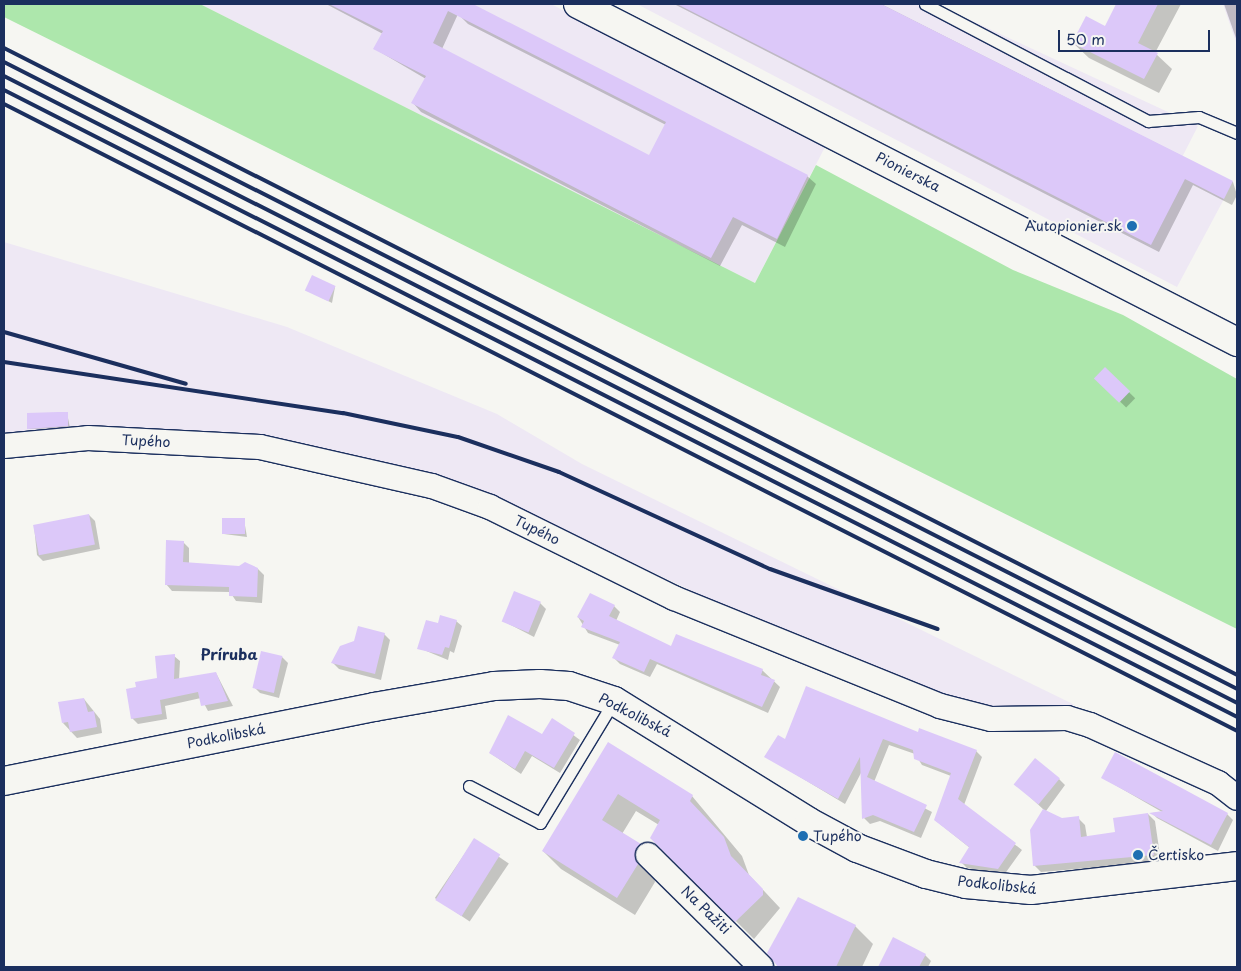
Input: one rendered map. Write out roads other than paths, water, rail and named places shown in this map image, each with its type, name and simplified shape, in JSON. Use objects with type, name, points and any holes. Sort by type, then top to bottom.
[{"type":"street","name":"Pionierska","points":[[580,4],[1237,342]]},
{"type":"street","name":"Tupého","points":[[4,446],[88,438],[260,447],[432,486],[490,507],[674,598],[940,706],[991,719],[1067,718],[1090,725],[1218,783],[1237,798]]},
{"type":"street","name":"Podkolibská","points":[[4,781],[494,686],[569,686],[614,701],[809,822],[857,848],[926,874],[966,884],[1031,890],[1237,866]]},
{"type":"street","name":"Na Pažiti","points":[[648,855],[761,967]]},
{"type":"lane","points":[[925,4],[1148,121],[1199,117],[1237,133]]},
{"type":"lane","points":[[469,786],[540,823],[614,701]]},
{"type":"railway","points":[[4,48],[1237,675]]},
{"type":"railway","points":[[4,62],[1237,689]]},
{"type":"railway","points":[[4,76],[1237,703]]},
{"type":"railway","points":[[4,90],[1237,717]]},
{"type":"railway","points":[[4,104],[1237,731]]},
{"type":"railway","points":[[4,332],[186,384]]},
{"type":"railway","points":[[4,362],[343,413],[458,437],[559,472],[770,569],[938,629]]},
{"type":"place","name":"Autopionier.sk","points":[[1132,226]]},
{"type":"place","name":"Tupého","points":[[803,836]]},
{"type":"place","name":"Čertisko","points":[[1138,855]]},
{"type":"district","name":"Príruba","points":[[229,654]]}]
